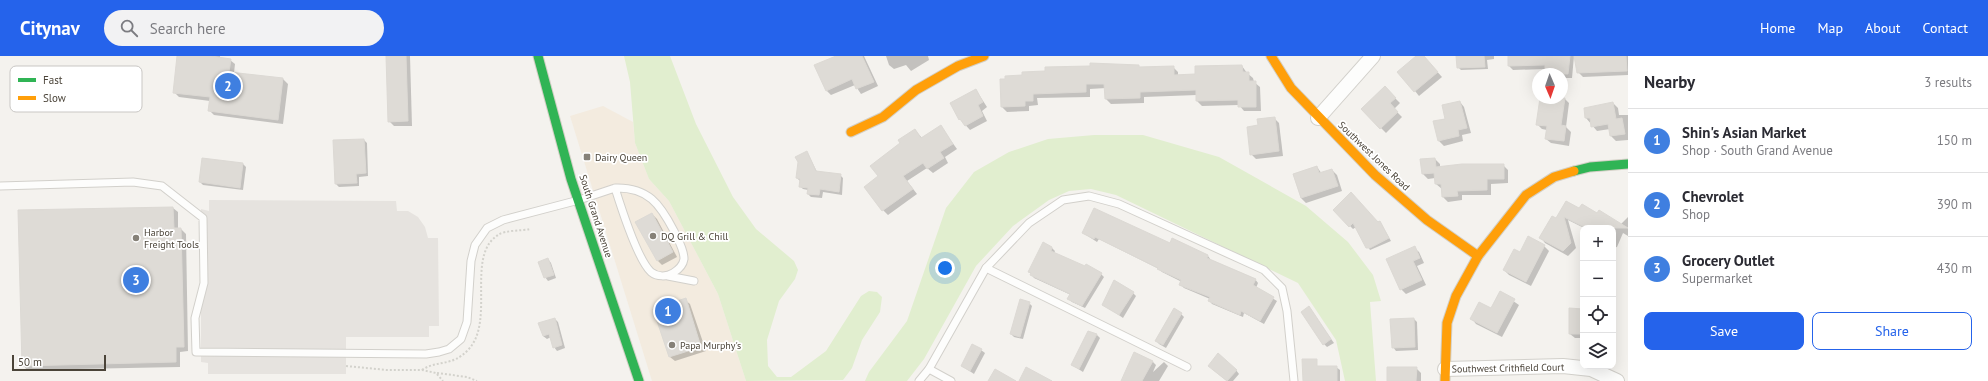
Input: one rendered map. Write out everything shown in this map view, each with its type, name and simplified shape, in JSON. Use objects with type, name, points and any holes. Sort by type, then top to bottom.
[{"type":"street","name":"South Grand Avenue","points":[[538,56],[545,89],[579,200],[639,381]]},
{"type":"street","points":[[851,132],[883,117],[916,90],[958,66],[984,56]]},
{"type":"street","name":"Southwest Jones Road","points":[[1271,56],[1291,88],[1318,118],[1375,175],[1427,220],[1478,256]]},
{"type":"street","points":[[1318,118],[1373,56]]},
{"type":"street","points":[[1445,375],[1447,322],[1456,296],[1478,256],[1526,195],[1554,177],[1590,167],[1628,164]]},
{"type":"street","name":"Southwest Crithfield Court","points":[[1445,375],[1563,366],[1591,369],[1617,381]]},
{"type":"lane","points":[[0,186],[132,182],[162,186],[203,218],[204,283],[195,318],[196,352],[426,354],[449,349],[461,339],[467,322],[471,260],[475,244],[487,228],[503,220],[579,200],[615,188],[637,190],[650,197],[668,220],[682,249],[684,261],[680,268],[668,276]]},
{"type":"lane","points":[[615,188],[629,227],[646,266],[652,273],[660,276],[694,281]]},
{"type":"lane","points":[[919,381],[929,369],[986,268],[1028,223],[1063,200],[1089,196],[1119,204],[1264,270],[1282,288],[1287,311],[1294,381]]},
{"type":"lane","points":[[986,268],[1187,367]]},
{"type":"lane","points":[[929,369],[951,381]]},
{"type":"path","points":[[346,366],[387,370],[422,370],[467,377],[477,381]]},
{"type":"path","points":[[436,373],[443,381]]},
{"type":"shaded area","points":[[603,106],[633,122],[635,143],[649,179],[669,201],[718,294],[746,381],[652,381],[570,116]]},
{"type":"shaded area","points":[[209,200],[396,201],[397,211],[408,211],[418,217],[425,227],[428,238],[438,238],[439,326],[429,326],[429,337],[346,337],[346,374],[208,374],[208,363],[201,362],[201,209],[209,211]]},
{"type":"green space","points":[[624,56],[670,56],[696,124],[733,197],[756,229],[794,261],[798,270],[795,279],[779,301],[767,340],[768,366],[777,377],[791,377],[826,351],[861,296],[869,291],[877,292],[882,297],[880,312],[862,340],[852,368],[843,380],[746,381],[718,294],[669,201],[649,179],[635,143],[630,82]]},
{"type":"green space","points":[[1094,135],[1143,135],[1219,157],[1306,206],[1348,242],[1373,275],[1381,301],[1370,302],[1376,381],[1345,381],[1336,340],[1298,283],[1116,195],[1091,189],[1069,191],[1049,200],[1013,226],[976,266],[924,359],[907,381],[865,381],[869,372],[907,321],[946,208],[974,172],[1009,152],[1048,139]]},
{"type":"building","points":[[177,56],[211,56],[231,59],[229,72],[283,78],[278,120],[208,111],[210,97],[173,93]]},
{"type":"building","points":[[386,56],[406,56],[408,121],[388,122]]},
{"type":"building","points":[[836,56],[862,56],[874,82],[856,89],[852,79],[826,91],[814,65]]},
{"type":"building","points":[[1416,56],[1424,56],[1438,72],[1414,92],[1397,72]]},
{"type":"building","points":[[1456,56],[1484,56],[1485,67],[1457,68]]},
{"type":"building","points":[[1508,56],[1570,56],[1568,74],[1568,68],[1545,68],[1545,65],[1508,66]]},
{"type":"building","points":[[1574,56],[1626,56],[1627,71],[1577,73]]},
{"type":"building","points":[[1090,63],[1139,65],[1139,67],[1174,66],[1174,75],[1195,74],[1195,66],[1242,65],[1243,72],[1249,72],[1249,81],[1256,81],[1256,107],[1238,107],[1238,100],[1196,101],[1196,90],[1140,92],[1140,98],[1105,99],[1104,84],[1086,84],[1086,92],[1033,94],[1033,101],[1025,101],[1025,106],[1001,107],[1000,79],[1005,79],[1005,76],[1022,75],[1022,72],[1045,71],[1045,67],[1090,66]]},
{"type":"building","points":[[1385,86],[1396,98],[1390,103],[1398,112],[1380,129],[1361,109]]},
{"type":"building","points":[[976,89],[983,102],[978,105],[983,116],[965,126],[960,119],[959,120],[950,103]]},
{"type":"building","points":[[1460,101],[1467,128],[1458,130],[1459,136],[1438,141],[1433,121],[1445,119],[1442,105]]},
{"type":"building","points":[[1613,102],[1616,119],[1622,118],[1625,134],[1610,136],[1608,124],[1591,127],[1590,118],[1585,118],[1584,108]]},
{"type":"building","points":[[1539,104],[1564,104],[1561,125],[1566,126],[1564,141],[1545,139],[1547,126],[1536,125]]},
{"type":"building","points":[[1275,117],[1279,151],[1250,155],[1247,127],[1258,125],[1257,119]]},
{"type":"building","points":[[941,125],[953,144],[940,152],[944,158],[927,169],[923,163],[903,176],[913,189],[882,211],[864,187],[878,176],[870,166],[900,143],[898,140],[915,129],[921,138]]},
{"type":"building","points":[[364,139],[366,173],[356,174],[357,183],[335,184],[333,140]]},
{"type":"building","points":[[807,151],[816,171],[841,174],[839,192],[820,189],[819,195],[807,194],[808,188],[799,187],[800,179],[796,178],[798,162],[795,157]]},
{"type":"building","points":[[202,158],[243,163],[240,188],[199,182]]},
{"type":"building","points":[[1435,158],[1436,167],[1462,164],[1504,164],[1504,179],[1487,179],[1487,190],[1457,191],[1458,196],[1442,197],[1441,184],[1435,184],[1434,173],[1422,174],[1420,159]]},
{"type":"building","points":[[1317,166],[1319,173],[1332,169],[1338,186],[1301,198],[1293,174]]},
{"type":"building","points":[[1351,192],[1378,222],[1380,221],[1389,238],[1370,248],[1366,248],[1353,223],[1349,227],[1333,210]]},
{"type":"building","points":[[1566,201],[1579,208],[1582,204],[1597,213],[1599,210],[1628,228],[1616,228],[1616,225],[1580,225],[1564,217],[1571,243],[1563,251],[1539,238],[1552,216],[1556,218]]},
{"type":"building","points":[[173,207],[174,228],[181,228],[184,347],[176,347],[176,362],[22,366],[18,210]]},
{"type":"building","points":[[1094,208],[1170,243],[1172,238],[1208,255],[1207,258],[1256,279],[1253,285],[1274,297],[1260,321],[1241,311],[1240,315],[1208,301],[1210,297],[1179,285],[1181,280],[1095,237],[1094,239],[1082,233]]},
{"type":"building","points":[[652,213],[673,252],[657,261],[635,222]]},
{"type":"building","points":[[1528,236],[1545,245],[1526,282],[1503,270],[1514,249],[1520,252]]},
{"type":"building","points":[[1043,242],[1052,247],[1051,251],[1085,266],[1086,264],[1102,273],[1082,306],[1067,299],[1070,294],[1030,275],[1031,273],[1028,272]]},
{"type":"building","points":[[1415,246],[1420,258],[1413,261],[1422,280],[1400,290],[1386,259]]},
{"type":"building","points":[[548,258],[554,275],[544,278],[538,262]]},
{"type":"building","points":[[1114,280],[1134,292],[1119,315],[1102,305]]},
{"type":"building","points":[[1500,291],[1515,299],[1497,333],[1470,319],[1479,302],[1491,308]]},
{"type":"building","points":[[686,298],[701,347],[669,357],[653,309]]},
{"type":"building","points":[[1020,299],[1030,302],[1020,337],[1010,334]]},
{"type":"building","points":[[1309,306],[1331,339],[1323,345],[1301,312]]},
{"type":"building","points":[[1174,308],[1182,313],[1163,345],[1155,341]]},
{"type":"building","points":[[1569,308],[1580,309],[1580,334],[1569,334]]},
{"type":"building","points":[[555,318],[562,345],[553,348],[549,334],[543,336],[538,323]]},
{"type":"building","points":[[1414,318],[1415,347],[1392,348],[1390,319]]},
{"type":"building","points":[[1088,331],[1097,334],[1079,369],[1071,365]]},
{"type":"building","points":[[972,344],[982,349],[970,371],[961,366]]},
{"type":"building","points":[[1134,352],[1153,361],[1142,381],[1121,381]]},
{"type":"building","points":[[1218,353],[1237,370],[1227,381],[1208,366]]},
{"type":"building","points":[[1302,359],[1317,359],[1317,366],[1337,366],[1337,381],[1303,381]]},
{"type":"building","points":[[1026,367],[1052,381],[1019,381]]},
{"type":"building","points":[[1387,367],[1417,367],[1416,381],[1387,381]]},
{"type":"building","points":[[995,369],[1016,381],[988,381]]},
{"type":"traffic: fast","points":[[538,56],[571,179],[639,381]]},
{"type":"traffic: fast","points":[[1574,171],[1590,167],[1628,164]]},
{"type":"traffic: slow","points":[[851,132],[883,117],[916,90],[958,66],[984,56]]},
{"type":"traffic: slow","points":[[1271,56],[1291,88],[1375,175],[1427,220],[1478,256]]},
{"type":"traffic: slow","points":[[1445,381],[1447,323],[1456,296],[1478,256],[1526,195],[1554,177],[1574,171]]},
{"type":"place","name":"Chevrolet","points":[[228,86]]},
{"type":"place","name":"Dairy Queen","points":[[587,157]]},
{"type":"place","name":"DQ Grill & Chill","points":[[653,236]]},
{"type":"place","name":"Harbor Freight Tools","points":[[136,238]]},
{"type":"place","name":"Grocery Outlet","points":[[136,280]]},
{"type":"place","name":"Shin's Asian Market","points":[[668,311]]},
{"type":"place","name":"Papa Murphy's","points":[[672,345]]}]
